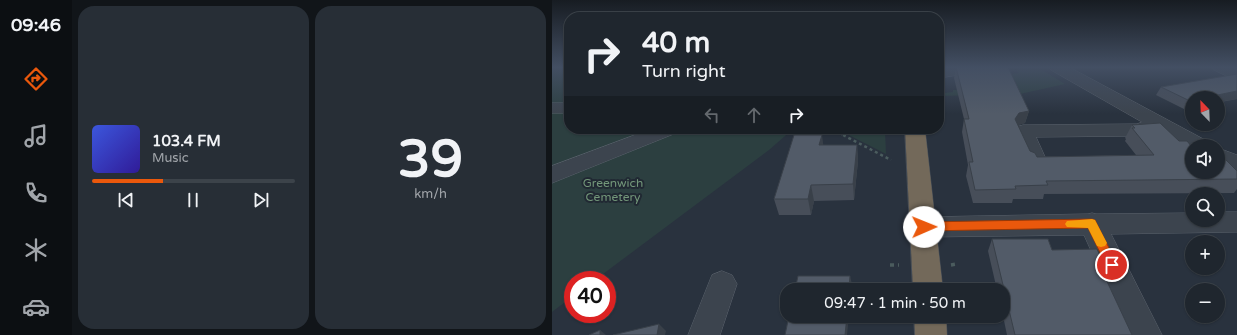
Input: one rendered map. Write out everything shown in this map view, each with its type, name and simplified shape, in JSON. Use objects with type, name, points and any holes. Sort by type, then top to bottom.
[{"type":"highway","points":[[915,134],[928,283]]},
{"type":"highway","points":[[930,323],[931,335]]},
{"type":"street","points":[[1085,83],[1187,139]]},
{"type":"street","points":[[552,108],[564,108]]},
{"type":"street","points":[[1035,159],[1023,131],[1139,130],[1157,123]]},
{"type":"street","points":[[552,175],[656,134]]},
{"type":"street","points":[[1225,158],[1237,164]]},
{"type":"street","points":[[924,227],[1092,223],[1237,222]]},
{"type":"street","points":[[1092,223],[1146,335]]},
{"type":"street","points":[[704,335],[722,284]]},
{"type":"path","points":[[841,134],[891,160]]},
{"type":"path","points":[[890,265],[899,265]]},
{"type":"green space","name":"Greenwich Cemetery","points":[[552,83],[564,83],[564,134],[787,134],[769,150],[607,271],[564,271],[564,303],[552,312]]},
{"type":"green space","points":[[1016,83],[1063,83],[1065,84],[1020,94],[944,96],[944,93],[953,92],[953,90],[1019,90]]},
{"type":"green space","points":[[847,134],[885,134],[886,154]]},
{"type":"building","points":[[960,83],[1015,83],[1029,111],[1019,113],[1015,119],[1030,151],[1035,153],[1037,157],[1154,155],[1132,128],[1135,128],[1132,125],[1160,123],[1179,141],[1185,141],[1185,179],[1225,179],[1225,159],[1237,171],[1237,179],[1046,181],[1048,185],[1015,186],[1016,189],[975,190],[969,162],[973,162],[964,119],[969,119]]},
{"type":"building","points":[[1187,83],[1237,83],[1237,91],[1225,93],[1225,91],[1185,91],[1185,99],[1161,87]]},
{"type":"building","points":[[794,135],[822,135],[819,145],[857,145],[853,184],[811,185],[808,199],[774,199]]},
{"type":"building","points":[[992,239],[1048,239],[1052,250],[1097,249],[1109,275],[1104,275],[1132,335],[1015,335],[1010,314],[1010,283],[1003,283]]},
{"type":"building","points":[[798,276],[850,276],[850,283],[796,283]]},
{"type":"building","points":[[788,323],[846,323],[845,335],[785,335]]},
{"type":"building","points":[[659,324],[657,335],[613,335]]},
{"type":"building","points":[[600,330],[600,335],[589,335]]},
{"type":"slow traffic","points":[[1070,224],[1092,223],[1101,243]]},
{"type":"route","points":[[924,227],[1092,223],[1112,265]]}]
